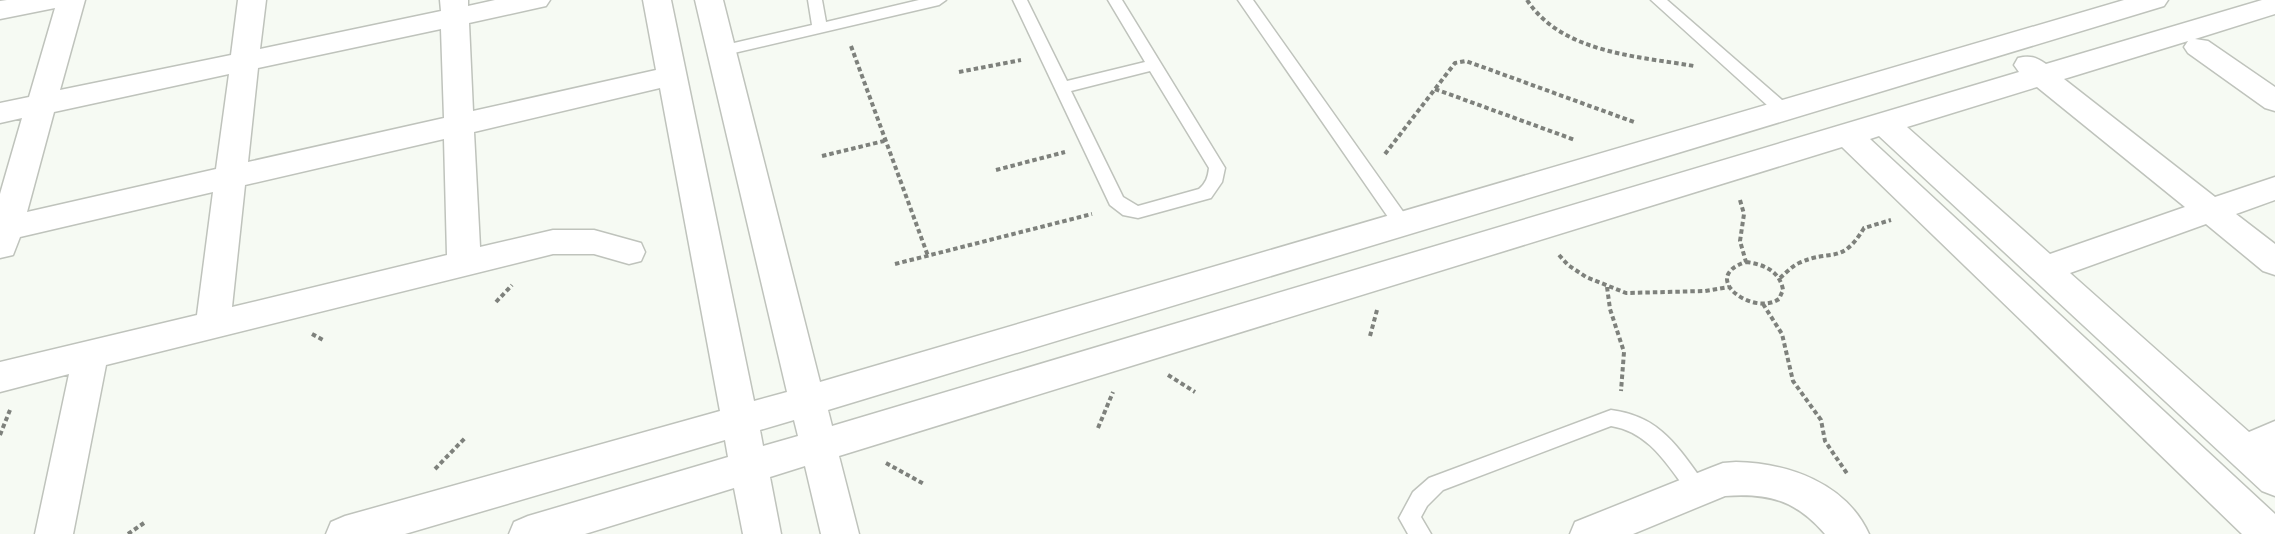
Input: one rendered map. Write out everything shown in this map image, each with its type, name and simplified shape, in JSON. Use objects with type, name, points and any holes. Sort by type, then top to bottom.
[{"type":"street","points":[[0,10],[54,0]]},
{"type":"street","points":[[2,236],[71,0]]},
{"type":"street","points":[[213,326],[252,0]]},
{"type":"street","points":[[0,114],[245,62],[454,9],[536,0]]},
{"type":"street","points":[[657,0],[694,54],[807,401],[840,534]]},
{"type":"street","points":[[709,0],[694,54],[740,421],[762,534]]},
{"type":"street","points":[[345,534],[740,421],[1408,224],[2154,0]]},
{"type":"street","points":[[528,534],[2275,4]]},
{"type":"street","points":[[454,9],[464,264]]},
{"type":"street","points":[[2003,45],[2275,262]]},
{"type":"street","points":[[2198,47],[2275,101]]},
{"type":"street","points":[[2,236],[231,177],[459,125],[694,54]]},
{"type":"street","points":[[1884,123],[2044,269],[2260,444],[2275,479]]},
{"type":"street","points":[[1846,134],[2269,534]]},
{"type":"street","points":[[2044,269],[2275,188]]},
{"type":"street","points":[[1408,224],[1439,258]]},
{"type":"street","points":[[0,377],[553,242],[594,242],[629,252]]},
{"type":"street","points":[[54,534],[91,355]]},
{"type":"street","points":[[1589,534],[1723,480],[1746,478],[1772,481],[1799,491],[1823,505],[1850,534]]},
{"type":"lane","points":[[815,0],[820,28]]},
{"type":"lane","points":[[694,54],[939,0]]},
{"type":"lane","points":[[1020,0],[1116,201],[1138,212],[1205,194],[1213,187],[1217,177],[1217,168],[1115,0]]},
{"type":"lane","points":[[1245,0],[1368,176],[1408,224]]},
{"type":"lane","points":[[1658,0],[1784,111]]},
{"type":"lane","points":[[1062,88],[1154,65]]},
{"type":"lane","points":[[1420,534],[1410,518],[1420,499],[1436,484],[1611,418],[1633,421],[1653,433],[1698,490]]},
{"type":"path","points":[[1527,0],[1544,21],[1565,35],[1591,45],[1744,76]]},
{"type":"path","points":[[843,22],[884,141],[928,256]]},
{"type":"path","points":[[959,72],[1045,55]]},
{"type":"path","points":[[1368,176],[1455,63],[1466,61],[1686,141]]},
{"type":"path","points":[[1435,89],[1625,159]]},
{"type":"path","points":[[822,156],[884,141]]},
{"type":"path","points":[[996,170],[1089,146]]},
{"type":"path","points":[[1720,172],[1744,205],[1743,227],[1739,240],[1746,262]]},
{"type":"path","points":[[895,264],[1122,206]]},
{"type":"path","points":[[1780,278],[1798,264],[1846,251],[1853,246],[1864,228],[1928,212]]},
{"type":"path","points":[[1539,227],[1568,265],[1607,287],[1634,293],[1705,291],[1729,287]]},
{"type":"path","points":[[1746,262],[1765,267],[1780,278],[1784,288],[1782,297],[1775,303],[1763,304],[1750,302],[1738,296],[1729,287],[1726,277],[1728,269],[1735,264],[1746,262]]},
{"type":"path","points":[[1607,287],[1610,309],[1624,352],[1620,395],[1622,418]]},
{"type":"path","points":[[1763,304],[1782,334],[1793,381],[1821,420],[1825,441],[1849,477]]},
{"type":"path","points":[[128,534],[144,523]]}]
